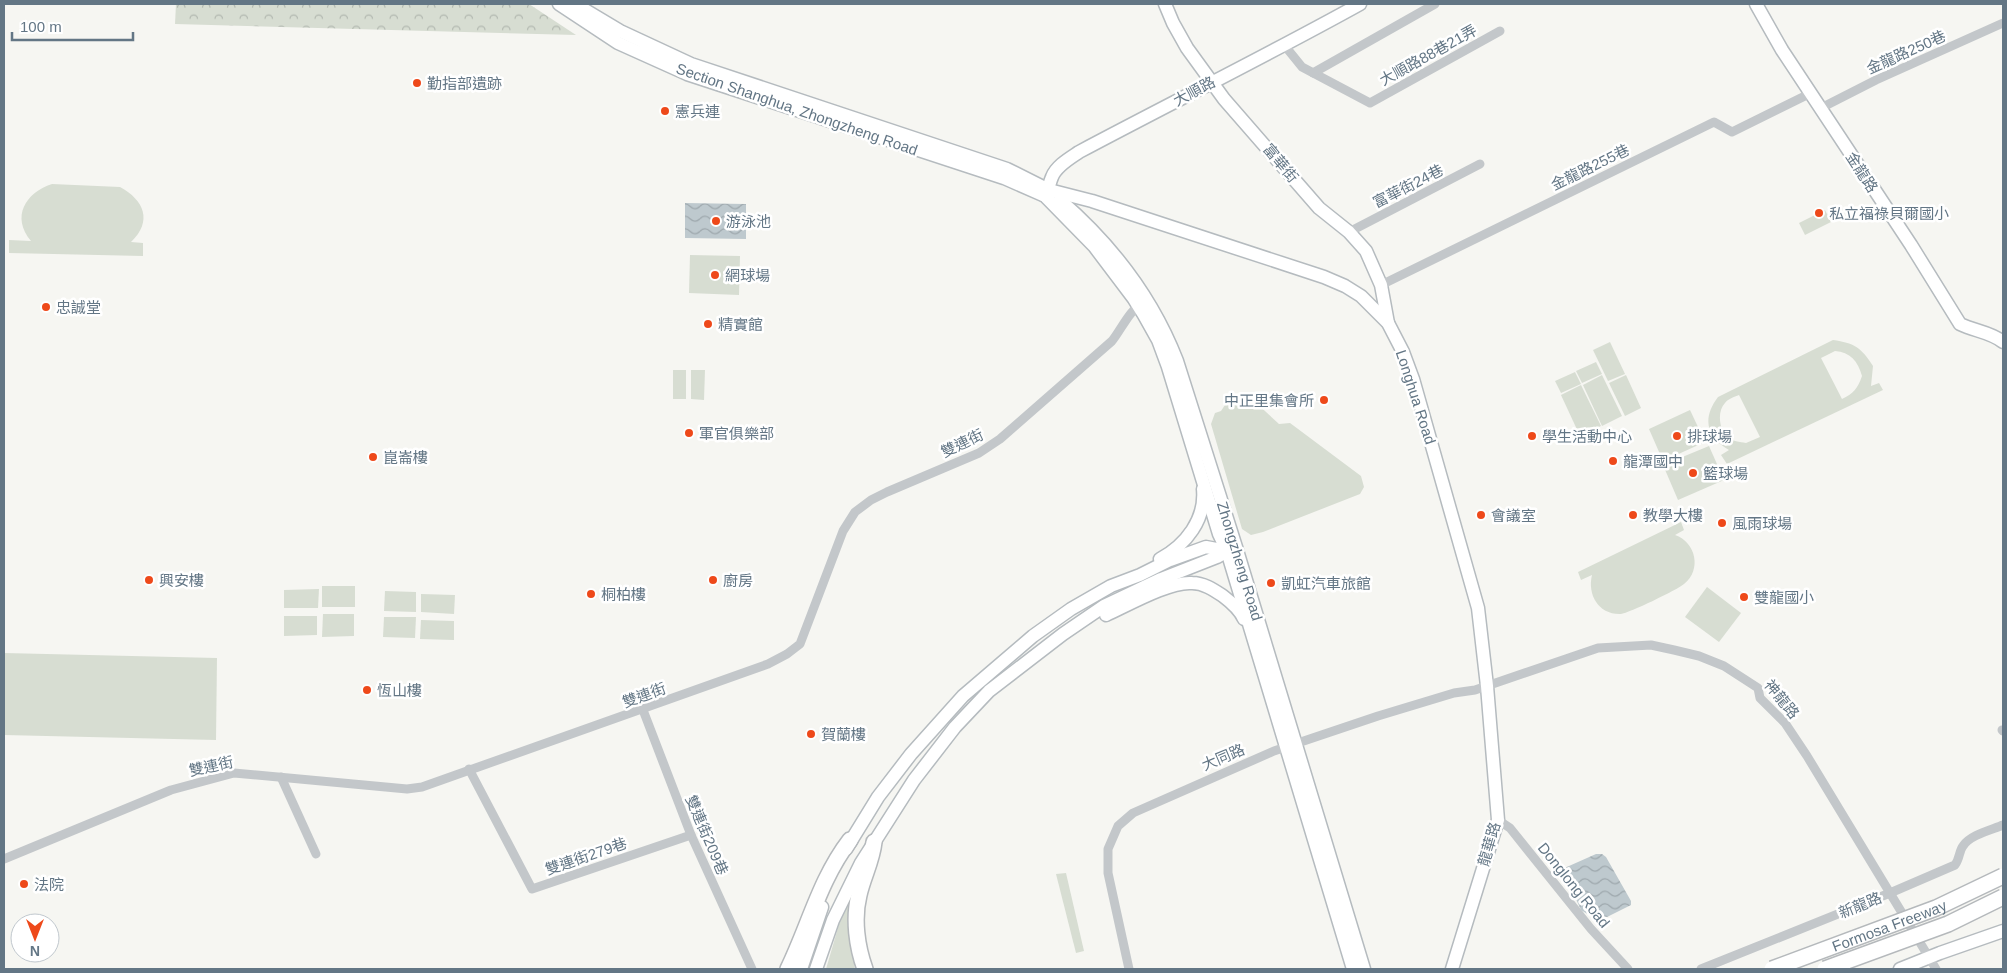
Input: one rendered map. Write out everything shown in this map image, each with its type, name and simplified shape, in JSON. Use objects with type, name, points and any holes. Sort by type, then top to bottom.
[{"type":"highway","points":[[788,969],[824,882],[838,856],[850,840]]},
{"type":"highway","points":[[865,969],[858,940],[858,897],[873,855],[874,842]]},
{"type":"highway","name":"Formosa Freeway","points":[[1772,969],[1936,908],[2003,876]]},
{"type":"highway","name":"Formosa Freeway","points":[[1825,969],[1948,924],[2003,897]]},
{"type":"main road","name":"Section Shanghua, Zhongzheng Road","points":[[558,4],[618,43],[687,74],[1047,193]]},
{"type":"main road","name":"Section Shanghua, Zhongzheng Road","points":[[576,4],[620,31],[690,64],[1007,169],[1047,193]]},
{"type":"main road","name":"富華街","points":[[1165,4],[1187,48],[1224,99],[1319,208],[1349,232],[1366,252],[1381,286],[1388,323]]},
{"type":"main road","name":"大順路","points":[[1047,193],[1052,175],[1079,152],[1212,81],[1285,46],[1360,4]]},
{"type":"main road","name":"金龍路","points":[[1756,4],[1782,50],[1911,245],[1960,324],[1969,329],[1996,336],[2003,342]]},
{"type":"main road","name":"Zhongzheng Road","points":[[1047,193],[1143,303],[1167,335],[1236,547],[1353,969]]},
{"type":"main road","name":"Longhua Road","points":[[1047,193],[1092,201],[1324,277],[1361,296],[1388,323],[1403,352],[1413,378],[1466,564],[1482,635],[1487,686]]},
{"type":"main road","name":"Zhongzheng Road","points":[[1143,303],[1168,367],[1219,534],[1227,551],[1253,638],[1364,969]]},
{"type":"main road","points":[[801,969],[819,913],[850,840],[878,797],[906,761],[963,696],[1033,636],[1071,609],[1163,557],[1188,538],[1199,520],[1204,496],[1202,474]]},
{"type":"main road","points":[[1111,586],[1140,575],[1170,560],[1206,548],[1227,551]]},
{"type":"main road","points":[[816,969],[833,920],[861,863],[874,842],[914,780],[955,728],[989,691],[1063,634],[1104,606],[1227,551]]},
{"type":"main road","points":[[1063,634],[1161,590],[1192,582],[1214,589],[1228,600],[1242,614],[1253,638]]},
{"type":"main road","name":"龍華路","points":[[1452,969],[1498,820],[1487,686]]},
{"type":"main road","points":[[1900,969],[1930,956],[2003,930]]},
{"type":"street","points":[[1285,46],[1302,67],[1313,73],[1434,4]]},
{"type":"street","name":"金龍路250巷","points":[[1821,108],[1876,80],[2003,23]]},
{"type":"street","name":"大順路88巷21弄","points":[[1313,73],[1370,104],[1500,31]]},
{"type":"street","name":"金龍路255巷","points":[[1381,286],[1714,122],[1732,132],[1811,93]]},
{"type":"street","name":"富華街24巷","points":[[1349,232],[1480,164]]},
{"type":"street","name":"雙連街","points":[[4,859],[171,790],[234,773],[407,789],[422,787],[768,664],[787,654],[800,644],[843,531],[855,512],[871,500],[979,453],[1000,439],[1112,341],[1143,303]]},
{"type":"street","name":"神龍路","points":[[1487,686],[1598,648],[1610,646],[1666,648],[1699,656],[1724,666],[1758,688],[1760,698],[1785,723],[1930,956],[1936,969]]},
{"type":"street","name":"大同路","points":[[1129,969],[1108,873],[1108,849],[1118,826],[1133,813],[1206,779],[1290,745],[1454,693],[1487,686]]},
{"type":"street","name":"雙連街209巷","points":[[642,710],[690,835],[752,969]]},
{"type":"street","name":"雙連街279巷","points":[[469,769],[532,889],[690,835]]},
{"type":"street","points":[[281,777],[316,854]]},
{"type":"street","name":"Donglong Road","points":[[1498,820],[1510,828],[1591,930],[1628,969]]},
{"type":"street","name":"新龍路","points":[[1702,969],[1955,865],[1960,857],[1961,848],[1967,841],[2003,825]]},
{"type":"green space","points":[[176,4],[529,4],[576,35],[175,24]]},
{"type":"green space","points":[[52,184],[120,187],[128,192],[135,198],[143,212],[142,226],[131,242],[143,243],[143,256],[9,253],[9,240],[31,241],[22,223],[24,207],[35,193]]},
{"type":"green space","points":[[1825,210],[1831,222],[1805,235],[1799,223]]},
{"type":"green space","name":"網球場","points":[[690,255],[740,256],[739,295],[689,293]]},
{"type":"green space","points":[[1833,340],[1852,345],[1865,354],[1873,366],[1871,386],[1879,383],[1883,390],[1727,464],[1721,455],[1729,450],[1715,439],[1711,433],[1708,420],[1718,397]],"holes":[[[1835,351],[1845,353],[1853,358],[1862,376],[1855,390],[1842,399],[1821,358]],[[1739,395],[1760,437],[1746,443],[1727,437],[1724,434],[1720,420],[1722,406],[1729,399]]]},
{"type":"green space","points":[[1610,342],[1625,374],[1608,381],[1593,350]]},
{"type":"green space","points":[[1596,362],[1602,374],[1582,383],[1576,371]]},
{"type":"green space","points":[[673,370],[686,370],[686,399],[673,399]]},
{"type":"green space","points":[[691,370],[705,370],[704,400],[691,399]]},
{"type":"green space","points":[[1575,372],[1581,384],[1561,393],[1555,381]]},
{"type":"green space","points":[[1602,375],[1622,416],[1602,426],[1583,385]]},
{"type":"green space","points":[[1626,375],[1641,408],[1625,416],[1609,383]]},
{"type":"green space","points":[[1581,385],[1601,426],[1580,436],[1561,395]]},
{"type":"green space","points":[[1252,399],[1279,424],[1290,423],[1361,476],[1364,487],[1360,494],[1263,532],[1251,535],[1242,529],[1211,424],[1215,413],[1221,411],[1225,405]]},
{"type":"green space","name":"排球場","points":[[1690,410],[1705,442],[1663,461],[1649,429]]},
{"type":"green space","name":"籃球場","points":[[1709,446],[1724,480],[1678,500],[1663,465]]},
{"type":"green space","points":[[1681,522],[1684,530],[1675,535],[1688,544],[1692,550],[1695,564],[1690,578],[1684,584],[1626,613],[1606,611],[1596,602],[1591,590],[1592,575],[1581,580],[1578,572]]},
{"type":"green space","points":[[322,586],[355,586],[355,607],[322,607]]},
{"type":"green space","points":[[1707,587],[1741,613],[1719,642],[1685,617]]},
{"type":"green space","points":[[319,589],[318,608],[284,608],[284,590]]},
{"type":"green space","points":[[385,591],[416,592],[416,612],[384,611]]},
{"type":"green space","points":[[421,594],[455,595],[454,614],[421,612]]},
{"type":"green space","points":[[323,614],[354,614],[354,636],[322,637]]},
{"type":"green space","points":[[284,616],[317,616],[317,635],[284,636]]},
{"type":"green space","points":[[384,617],[416,617],[415,638],[383,637]]},
{"type":"green space","points":[[421,620],[454,621],[454,640],[420,639]]},
{"type":"green space","points":[[4,653],[217,658],[216,740],[4,735]]},
{"type":"green space","points":[[1066,873],[1084,951],[1076,953],[1056,874]]},
{"type":"green space","points":[[854,887],[849,929],[855,969],[826,969],[840,921]]},
{"type":"water","name":"游泳池","points":[[685,203],[746,204],[746,239],[685,238]]},
{"type":"water","points":[[1596,854],[1602,854],[1606,857],[1631,901],[1631,905],[1607,917],[1589,915],[1581,910],[1570,886],[1565,884],[1563,878],[1556,875],[1560,870]]},
{"type":"place","name":"勤指部遺跡","points":[[417,83]]},
{"type":"place","name":"憲兵連","points":[[665,111]]},
{"type":"place","name":"私立福祿貝爾國小","points":[[1819,213]]},
{"type":"place","name":"游泳池","points":[[716,221]]},
{"type":"place","name":"網球場","points":[[715,275]]},
{"type":"place","name":"忠誠堂","points":[[46,307]]},
{"type":"place","name":"精實館","points":[[708,324]]},
{"type":"place","name":"中正里集會所","points":[[1324,400]]},
{"type":"place","name":"軍官俱樂部","points":[[689,433]]},
{"type":"place","name":"學生活動中心","points":[[1532,436]]},
{"type":"place","name":"排球場","points":[[1677,436]]},
{"type":"place","name":"崑崙樓","points":[[373,457]]},
{"type":"place","name":"龍潭國中","points":[[1613,461]]},
{"type":"place","name":"籃球場","points":[[1693,473]]},
{"type":"place","name":"會議室","points":[[1481,515]]},
{"type":"place","name":"教學大樓","points":[[1633,515]]},
{"type":"place","name":"風雨球場","points":[[1722,523]]},
{"type":"place","name":"興安樓","points":[[149,580]]},
{"type":"place","name":"廚房","points":[[713,580]]},
{"type":"place","name":"凱虹汽車旅館","points":[[1271,583]]},
{"type":"place","name":"桐柏樓","points":[[591,594]]},
{"type":"place","name":"雙龍國小","points":[[1744,597]]},
{"type":"place","name":"恆山樓","points":[[367,690]]},
{"type":"place","name":"賀蘭樓","points":[[811,734]]},
{"type":"place","name":"法院","points":[[24,884]]}]
